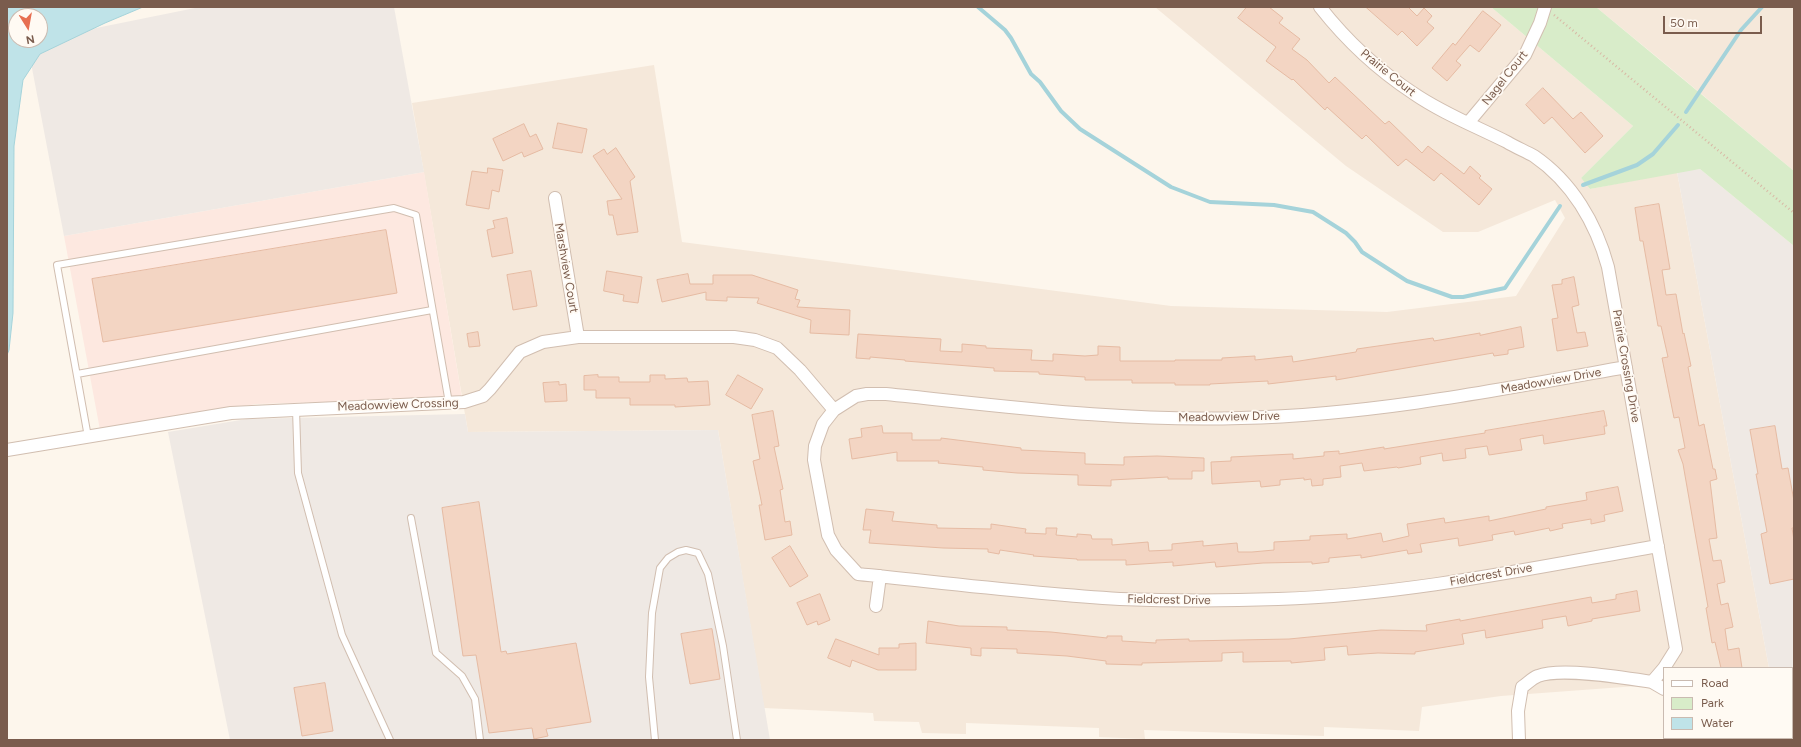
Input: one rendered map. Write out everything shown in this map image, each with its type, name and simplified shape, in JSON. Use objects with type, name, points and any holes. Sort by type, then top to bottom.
[{"type":"street","name":"Prairie Court","points":[[1320,7],[1359,50],[1382,70],[1412,93],[1442,111],[1468,123]]},
{"type":"street","name":"Nagel Court","points":[[1468,123],[1525,55],[1540,23],[1545,7]]},
{"type":"street","name":"Prairie Crossing Drive","points":[[1468,123],[1533,156],[1563,183],[1588,215],[1598,235],[1608,267],[1676,649],[1665,667]]},
{"type":"street","name":"Marshview Court","points":[[555,198],[578,337]]},
{"type":"street","name":"Meadowview Crossing","points":[[7,450],[232,413],[464,402],[483,396],[520,352],[543,342],[578,337],[734,337],[755,340],[777,348],[800,370],[834,410]]},
{"type":"street","name":"Meadowview Drive","points":[[834,410],[856,396],[867,394],[886,394],[1112,416],[1202,419],[1310,415],[1447,399],[1626,367]]},
{"type":"street","name":"Fieldcrest Drive","points":[[834,410],[823,424],[815,446],[814,460],[826,527],[830,539],[836,550],[858,574],[1052,594],[1211,601],[1279,599],[1392,590],[1457,581],[1658,546]]},
{"type":"street","points":[[876,606],[880,576]]},
{"type":"street","name":"Prairie Crossing Drive","points":[[1652,682],[1663,669]]},
{"type":"street","points":[[1519,740],[1518,711],[1522,687],[1536,676],[1554,672],[1620,676],[1652,682],[1663,688]]},
{"type":"lane","points":[[88,437],[57,265],[394,208],[416,215],[449,403]]},
{"type":"lane","points":[[77,374],[432,310]]},
{"type":"lane","points":[[296,409],[298,473],[342,634],[390,740]]},
{"type":"lane","points":[[411,518],[436,653],[462,676],[475,699],[480,740]]},
{"type":"lane","points":[[655,740],[649,677],[652,613],[660,568],[668,558],[678,552],[686,550],[698,553],[708,574],[723,646],[737,740]]},
{"type":"path","points":[[1545,7],[1794,213]]},
{"type":"shaded area","points":[[200,7],[394,7],[424,172],[64,236],[28,48],[48,48],[48,38]]},
{"type":"shaded area","points":[[1155,7],[1491,7],[1633,126],[1581,178],[1590,189],[1677,172],[1769,667],[1663,667],[1663,684],[1501,696],[1422,707],[1419,731],[1324,727],[1324,736],[1144,730],[1145,739],[1099,737],[1099,728],[966,723],[966,734],[922,733],[919,722],[874,721],[873,713],[764,708],[718,430],[468,432],[412,103],[654,65],[682,242],[1171,306],[1387,312],[1516,296],[1565,218],[1555,200],[1478,232],[1443,232],[1346,166]]},
{"type":"shaded area","points":[[1596,7],[1794,7],[1794,171],[1663,62]]},
{"type":"shaded area","points":[[1700,169],[1794,246],[1794,740],[1782,739],[1793,739],[1793,667],[1769,667],[1677,172]]},
{"type":"shaded area","points":[[424,172],[462,398],[256,404],[100,430],[64,236]]},
{"type":"shaded area","points":[[465,414],[468,432],[718,430],[770,740],[230,740],[168,432],[247,419]]},
{"type":"green space","points":[[1491,7],[1596,7],[1794,171],[1794,246],[1700,169],[1590,189],[1581,178],[1633,126]]},
{"type":"water","points":[[7,7],[143,7],[105,23],[40,54],[23,80],[14,146],[13,313],[9,350],[7,355]]},
{"type":"building","points":[[1247,7],[1269,7],[1283,18],[1279,23],[1300,39],[1292,49],[1307,60],[1329,83],[1335,77],[1385,124],[1389,121],[1422,153],[1428,146],[1464,174],[1470,166],[1481,176],[1479,178],[1492,189],[1479,205],[1441,173],[1434,181],[1406,159],[1398,166],[1366,135],[1362,139],[1327,107],[1325,110],[1293,79],[1292,80],[1266,61],[1276,47],[1238,18]]},
{"type":"building","points":[[1366,7],[1408,7],[1417,16],[1424,8],[1432,16],[1427,22],[1434,28],[1417,46],[1402,31],[1398,35]]},
{"type":"building","points":[[1483,11],[1501,25],[1479,52],[1470,45],[1456,61],[1461,65],[1447,81],[1432,68],[1453,43],[1455,45]]},
{"type":"building","points":[[1543,88],[1573,119],[1581,112],[1603,136],[1585,153],[1552,117],[1544,124],[1526,105]]},
{"type":"building","points":[[558,123],[587,129],[582,153],[553,148]]},
{"type":"building","points":[[524,124],[530,137],[536,134],[543,149],[524,157],[522,152],[503,161],[493,139]]},
{"type":"building","points":[[616,148],[635,177],[630,181],[638,232],[617,235],[613,215],[609,215],[607,201],[622,199],[593,156],[604,149],[607,154]]},
{"type":"building","points":[[488,168],[503,170],[499,192],[492,190],[489,209],[466,205],[472,171],[487,173]]},
{"type":"building","points":[[1659,204],[1670,269],[1662,270],[1666,295],[1676,294],[1683,334],[1684,333],[1691,366],[1688,367],[1699,426],[1704,424],[1713,469],[1715,469],[1717,479],[1710,481],[1717,538],[1709,539],[1713,561],[1721,560],[1725,582],[1717,584],[1721,605],[1728,603],[1733,627],[1725,629],[1728,650],[1739,648],[1742,667],[1721,667],[1715,642],[1712,643],[1706,608],[1708,607],[1683,464],[1678,450],[1685,448],[1679,417],[1674,418],[1662,358],[1668,357],[1661,326],[1658,326],[1643,241],[1640,241],[1635,208]]},
{"type":"building","points":[[507,218],[513,253],[492,257],[487,230],[495,228],[493,221]]},
{"type":"building","points":[[386,230],[397,293],[103,342],[92,279]]},
{"type":"building","points":[[531,271],[537,306],[513,310],[507,275]]},
{"type":"building","points":[[607,271],[642,277],[638,303],[623,301],[624,295],[604,291]]},
{"type":"building","points":[[688,274],[690,284],[713,284],[713,275],[752,275],[798,290],[795,299],[800,300],[797,307],[850,310],[849,335],[810,333],[811,320],[757,303],[759,298],[727,297],[727,301],[706,300],[706,292],[662,302],[657,280]]},
{"type":"building","points":[[1574,277],[1579,305],[1572,307],[1577,333],[1585,332],[1588,346],[1557,351],[1552,319],[1558,318],[1552,285],[1562,284],[1562,280]]},
{"type":"building","points":[[1521,327],[1524,347],[1508,350],[1508,354],[1494,356],[1493,353],[1336,380],[1336,376],[1268,384],[1268,381],[1210,385],[1132,383],[1132,380],[1085,380],[1085,377],[1039,374],[1039,372],[994,371],[994,368],[870,357],[870,359],[856,358],[858,334],[941,339],[940,351],[962,352],[962,344],[986,346],[986,348],[1032,350],[1031,360],[1053,361],[1053,354],[1085,356],[1098,355],[1098,346],[1120,347],[1120,361],[1222,360],[1222,358],[1255,356],[1255,360],[1292,356],[1293,362],[1356,352],[1357,349],[1433,338],[1434,341],[1480,333],[1480,335]]},
{"type":"building","points":[[478,332],[480,346],[469,347],[467,334]]},
{"type":"building","points":[[598,375],[598,377],[619,377],[619,382],[650,382],[650,375],[665,375],[665,379],[687,378],[688,382],[708,381],[710,405],[675,407],[675,405],[630,405],[630,398],[596,398],[596,390],[584,390],[584,376]]},
{"type":"building","points":[[738,375],[763,389],[751,409],[726,395]]},
{"type":"building","points":[[559,382],[559,385],[566,384],[567,401],[545,402],[543,383]]},
{"type":"building","points":[[773,411],[779,446],[774,447],[783,489],[780,490],[785,522],[790,521],[792,535],[765,540],[759,505],[762,505],[753,461],[760,459],[752,415]]},
{"type":"building","points":[[1604,411],[1607,426],[1604,426],[1605,434],[1544,444],[1543,435],[1520,439],[1522,450],[1489,455],[1487,446],[1465,449],[1466,458],[1443,461],[1442,453],[1420,457],[1421,464],[1364,471],[1362,463],[1340,466],[1341,477],[1323,479],[1323,485],[1312,486],[1311,479],[1304,480],[1304,478],[1280,480],[1280,485],[1261,487],[1260,481],[1212,484],[1211,462],[1231,461],[1231,457],[1293,454],[1293,459],[1324,456],[1324,452],[1339,451],[1339,454],[1384,447],[1384,449],[1485,433],[1485,431]]},
{"type":"building","points":[[882,426],[883,433],[912,433],[912,440],[941,440],[941,438],[1021,448],[1021,450],[1085,453],[1085,464],[1124,465],[1124,457],[1157,456],[1204,458],[1204,471],[1192,471],[1192,479],[1168,479],[1168,477],[1111,480],[1111,486],[1078,485],[1078,475],[1017,473],[983,470],[983,467],[938,463],[939,461],[897,461],[897,452],[852,459],[849,439],[862,437],[861,429]]},
{"type":"building","points":[[1775,426],[1782,469],[1788,468],[1794,501],[1794,528],[1792,528],[1794,540],[1794,579],[1770,584],[1761,534],[1767,532],[1756,474],[1758,474],[1750,430]]},
{"type":"building","points":[[1618,487],[1623,511],[1604,515],[1605,521],[1591,524],[1591,519],[1562,524],[1563,528],[1550,531],[1549,528],[1515,535],[1514,531],[1492,535],[1493,540],[1459,546],[1458,538],[1420,544],[1422,552],[1408,554],[1407,550],[1361,558],[1361,555],[1329,558],[1329,562],[1312,564],[1312,562],[1263,563],[1216,567],[1215,562],[1173,566],[1173,562],[1126,565],[1126,560],[1077,560],[1033,556],[1034,555],[1000,550],[999,554],[988,552],[988,549],[943,548],[869,543],[871,530],[863,530],[866,509],[894,512],[892,521],[937,525],[937,528],[991,529],[991,524],[1026,529],[1025,533],[1046,534],[1046,528],[1057,528],[1056,535],[1077,537],[1077,534],[1091,535],[1092,539],[1112,539],[1112,545],[1148,542],[1149,551],[1172,550],[1172,544],[1203,541],[1203,546],[1237,543],[1238,552],[1252,552],[1274,550],[1274,542],[1310,540],[1310,536],[1347,534],[1347,539],[1381,533],[1383,542],[1409,536],[1407,524],[1444,518],[1445,523],[1489,516],[1489,521],[1546,509],[1546,507],[1587,500],[1586,493]]},
{"type":"building","points":[[479,502],[501,652],[506,651],[507,654],[576,643],[591,722],[546,729],[548,736],[534,739],[532,728],[489,733],[476,655],[463,656],[442,508]]},
{"type":"building","points":[[790,546],[808,576],[790,587],[772,558]]},
{"type":"building","points":[[1637,591],[1640,611],[1592,619],[1592,621],[1568,626],[1566,616],[1542,620],[1543,628],[1486,638],[1485,630],[1462,634],[1464,644],[1415,652],[1415,654],[1378,653],[1348,655],[1347,646],[1324,648],[1325,660],[1291,663],[1291,661],[1243,662],[1243,652],[1222,653],[1222,661],[1142,663],[1142,665],[1106,664],[1106,661],[1067,656],[1017,653],[1017,649],[981,648],[981,656],[971,655],[971,648],[926,643],[928,621],[959,626],[1007,627],[1007,630],[1051,632],[1107,638],[1107,636],[1122,636],[1122,641],[1156,643],[1156,640],[1189,639],[1189,641],[1289,639],[1381,630],[1427,631],[1426,625],[1460,619],[1460,621],[1591,597],[1592,603],[1616,599],[1616,595]]},
{"type":"building","points":[[820,594],[830,620],[818,625],[817,621],[807,625],[797,603]]},
{"type":"building","points":[[712,629],[720,679],[690,684],[681,634]]},
{"type":"building","points":[[836,639],[879,655],[879,648],[899,648],[899,644],[916,643],[916,670],[878,670],[852,660],[850,667],[828,658]]},
{"type":"building","points":[[325,683],[333,731],[302,736],[294,688]]},
{"type":"waterway","points":[[978,7],[1005,30],[1031,74],[1040,82],[1061,111],[1080,129],[1171,187],[1210,202],[1274,205],[1313,212],[1346,233],[1362,252],[1407,281],[1452,297],[1463,297],[1505,288],[1560,206]]},
{"type":"waterway","points":[[1686,112],[1741,30],[1762,7]]},
{"type":"waterway","points":[[1583,185],[1637,165],[1653,154],[1678,125]]}]
